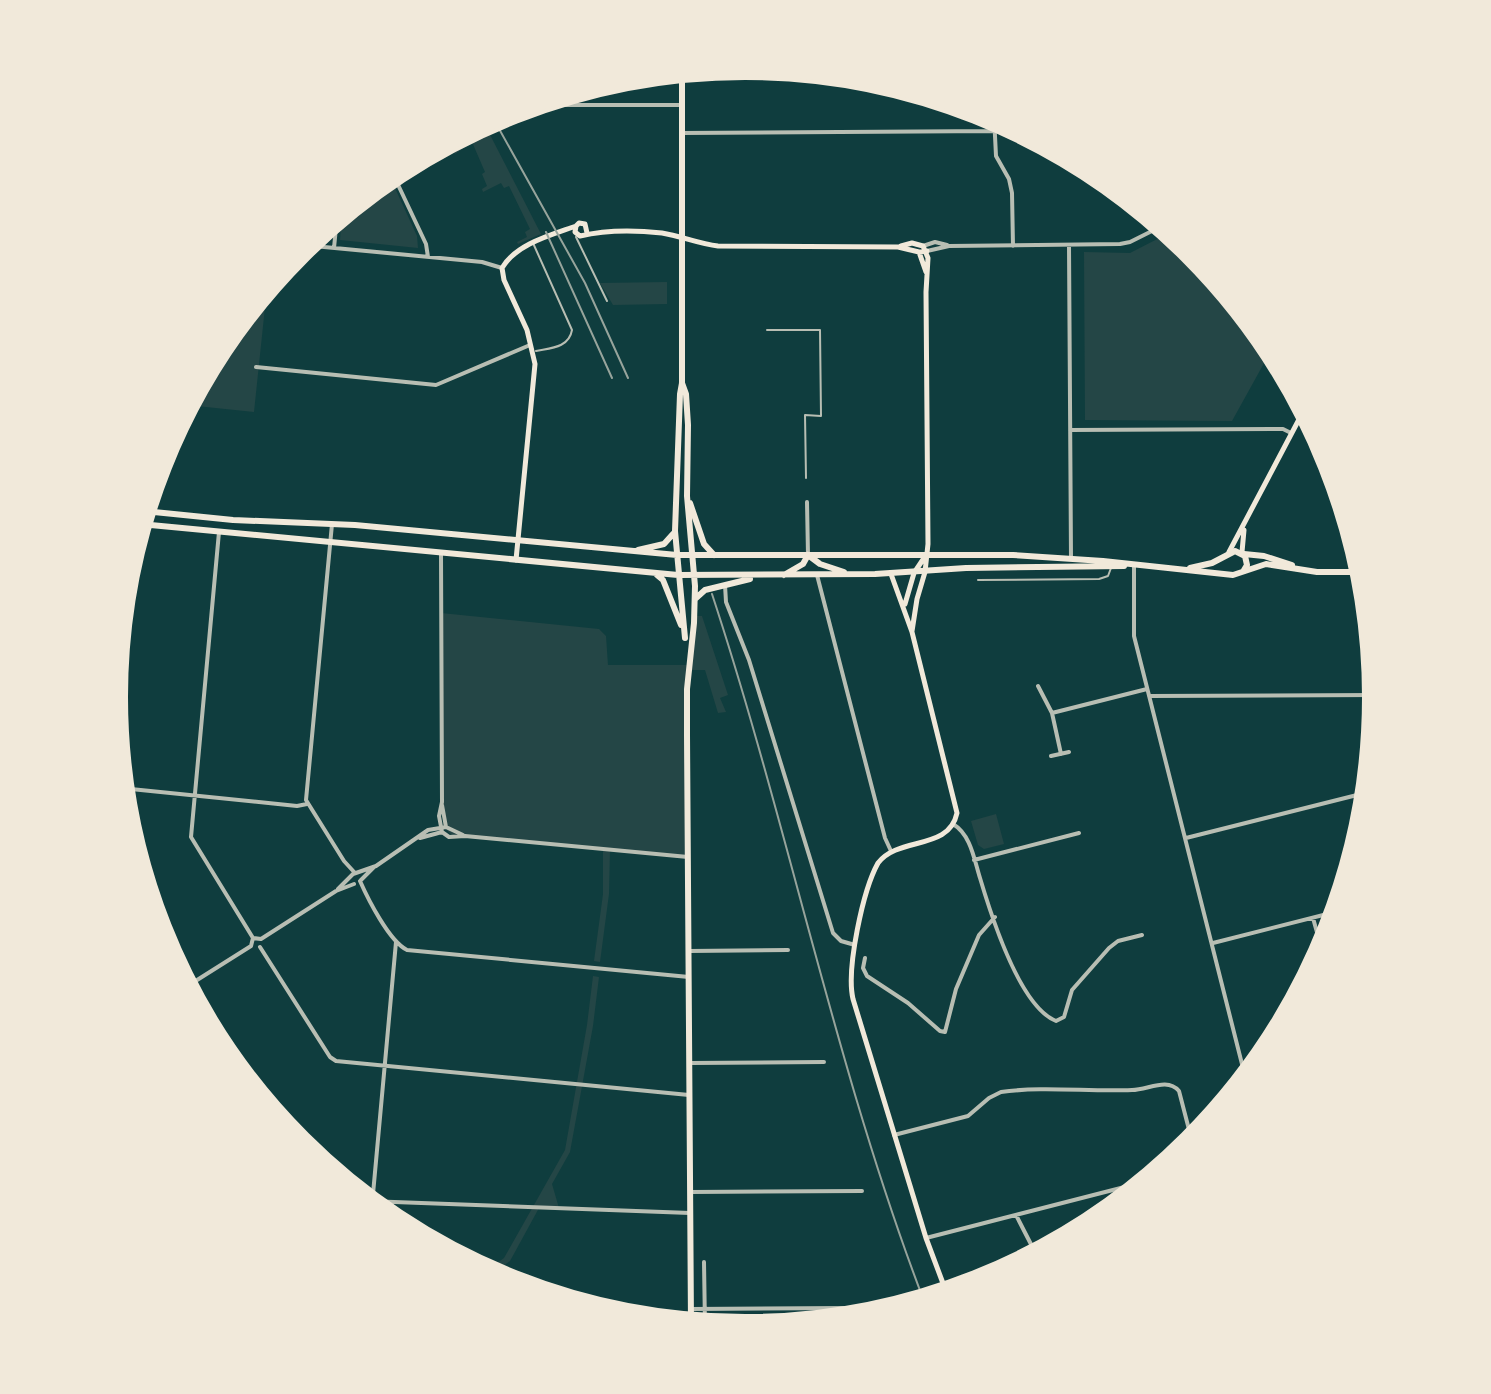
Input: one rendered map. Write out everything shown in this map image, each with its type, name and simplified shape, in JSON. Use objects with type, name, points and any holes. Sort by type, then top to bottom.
[{"type":"main road","points":[[682,81],[682,383],[675,531],[689,655]]},
{"type":"main road","points":[[516,560],[534,375],[532,344],[504,280],[502,268],[513,255],[543,237],[576,230],[581,223],[587,229],[662,233],[697,243],[742,247],[898,247],[919,252],[925,249]]},
{"type":"main road","points":[[576,230],[582,236],[587,229]]},
{"type":"main road","points":[[898,247],[912,243],[925,249]]},
{"type":"main road","points":[[912,632],[926,554],[925,249]]},
{"type":"main road","points":[[919,252],[926,273]]},
{"type":"main road","points":[[682,383],[686,394],[689,444],[687,496],[695,599],[689,655],[691,1314]]},
{"type":"main road","points":[[1230,574],[1224,567],[1227,554],[1299,420]]},
{"type":"main road","points":[[687,496],[704,544],[714,555]]},
{"type":"main road","points":[[155,512],[233,520],[332,524],[692,556],[926,554],[1071,558],[1237,575],[1266,564],[1307,571],[1352,572]]},
{"type":"main road","points":[[1244,570],[1247,562],[1243,553],[1247,521]]},
{"type":"main road","points":[[151,525],[678,575],[853,575],[981,568],[1133,565]]},
{"type":"main road","points":[[621,552],[658,546],[671,539],[675,531]]},
{"type":"main road","points":[[1187,569],[1227,554],[1243,553],[1264,556],[1307,571]]},
{"type":"main road","points":[[905,611],[914,573],[926,554]]},
{"type":"main road","points":[[808,555],[820,564],[853,575]]},
{"type":"main road","points":[[784,575],[803,564],[808,555]]},
{"type":"main road","points":[[875,555],[875,574]]},
{"type":"main road","points":[[656,574],[666,587],[685,638]]},
{"type":"main road","points":[[891,574],[912,632],[957,813],[953,824],[935,838],[891,851],[878,863],[854,948],[851,991],[926,1238],[943,1283]]},
{"type":"main road","points":[[695,599],[705,590],[725,583],[766,576]]},
{"type":"street","points":[[566,105],[682,105]]},
{"type":"street","points":[[681,133],[995,131],[996,156],[1011,186],[1013,246]]},
{"type":"street","points":[[398,185],[426,244],[428,257]]},
{"type":"street","points":[[925,249],[935,242],[949,246],[1069,246],[1130,242],[1152,231]]},
{"type":"street","points":[[334,248],[335,233]]},
{"type":"street","points":[[1069,246],[1071,558]]},
{"type":"street","points":[[321,247],[487,263],[502,268]]},
{"type":"street","points":[[256,367],[436,385],[532,344]]},
{"type":"street","points":[[1070,430],[1283,429],[1293,434]]},
{"type":"street","points":[[807,502],[808,555]]},
{"type":"street","points":[[332,524],[307,804],[344,861],[356,873],[358,882],[396,942],[410,950],[689,977]]},
{"type":"street","points":[[195,981],[251,946],[253,938],[191,840],[219,532]]},
{"type":"street","points":[[441,553],[442,802],[443,829],[449,837],[688,857]]},
{"type":"street","points":[[1133,565],[1134,636],[1243,1066]]},
{"type":"street","points":[[817,575],[885,838],[891,851]]},
{"type":"street","points":[[725,583],[725,599],[749,660],[833,933],[854,948]]},
{"type":"street","points":[[1038,686],[1052,713],[1061,754]]},
{"type":"street","points":[[1052,713],[1147,689]]},
{"type":"street","points":[[1149,696],[1364,695]]},
{"type":"street","points":[[1051,756],[1069,752]]},
{"type":"street","points":[[134,789],[300,806],[307,804]]},
{"type":"street","points":[[1186,838],[1356,795]]},
{"type":"street","points":[[953,824],[965,834],[1024,990],[1046,1015],[1056,1021],[1064,1017],[1072,990],[1111,946],[1142,935]]},
{"type":"street","points":[[336,891],[358,882],[428,830],[443,829]]},
{"type":"street","points":[[974,860],[1079,833]]},
{"type":"street","points":[[344,861],[350,878],[358,882]]},
{"type":"street","points":[[253,938],[261,939],[336,891],[356,873],[376,866]]},
{"type":"street","points":[[1212,944],[1325,915]]},
{"type":"street","points":[[865,958],[863,968],[867,976],[945,1032],[959,982],[979,935],[995,917]]},
{"type":"street","points":[[1313,918],[1317,933]]},
{"type":"street","points":[[261,939],[260,947],[332,1059],[338,1062],[689,1095]]},
{"type":"street","points":[[372,1190],[396,942]]},
{"type":"street","points":[[251,946],[255,949],[260,947]]},
{"type":"street","points":[[395,968],[401,947]]},
{"type":"street","points":[[689,951],[788,950]]},
{"type":"street","points":[[689,1063],[824,1062]]},
{"type":"street","points":[[894,1135],[968,1116],[1001,1092],[1137,1090],[1167,1084],[1176,1086],[1179,1091],[1189,1129]]},
{"type":"street","points":[[926,1238],[1123,1187]]},
{"type":"street","points":[[690,1192],[862,1191]]},
{"type":"street","points":[[391,1204],[690,1213]]},
{"type":"street","points":[[1016,1214],[1032,1245]]},
{"type":"street","points":[[704,1262],[705,1315]]},
{"type":"street","points":[[691,1309],[843,1308]]},
{"type":"lane","points":[[576,230],[579,246],[607,301]]},
{"type":"lane","points":[[533,242],[572,330],[571,337],[563,345],[533,352]]},
{"type":"lane","points":[[767,330],[820,330],[821,416],[805,415],[806,478]]},
{"type":"lane","points":[[978,580],[1099,579],[1108,576],[1112,567]]},
{"type":"shaded area","points":[[490,134],[541,234],[518,244],[527,237],[525,232],[530,229],[509,186],[504,188],[501,183],[483,192],[482,189],[487,186],[482,174],[485,172],[472,142]]},
{"type":"shaded area","points":[[395,187],[417,236],[418,248],[340,240],[341,229]]},
{"type":"shaded area","points":[[1160,238],[1211,289],[1265,361],[1232,421],[1085,420],[1084,252],[1130,253]]},
{"type":"shaded area","points":[[667,282],[667,304],[613,305],[600,283]]},
{"type":"shaded area","points":[[265,307],[254,412],[199,406],[231,353]]},
{"type":"shaded area","points":[[441,613],[599,629],[606,636],[608,665],[689,665],[695,616],[702,616],[728,695],[720,698],[726,712],[718,713],[705,670],[689,670],[688,857],[610,850],[609,894],[600,962],[594,961],[603,894],[603,850],[452,835],[443,827]]},
{"type":"shaded area","points":[[996,814],[1004,844],[984,849],[978,845],[971,821]]},
{"type":"shaded area","points":[[593,976],[599,977],[570,1152],[552,1184],[559,1208],[539,1208],[510,1261],[503,1266],[497,1263],[504,1258],[565,1150]]},
{"type":"railway","points":[[499,129],[585,283],[628,378]]},
{"type":"railway","points":[[546,232],[612,378]]},
{"type":"railway","points":[[712,594],[740,682],[865,1126],[920,1290]]}]
